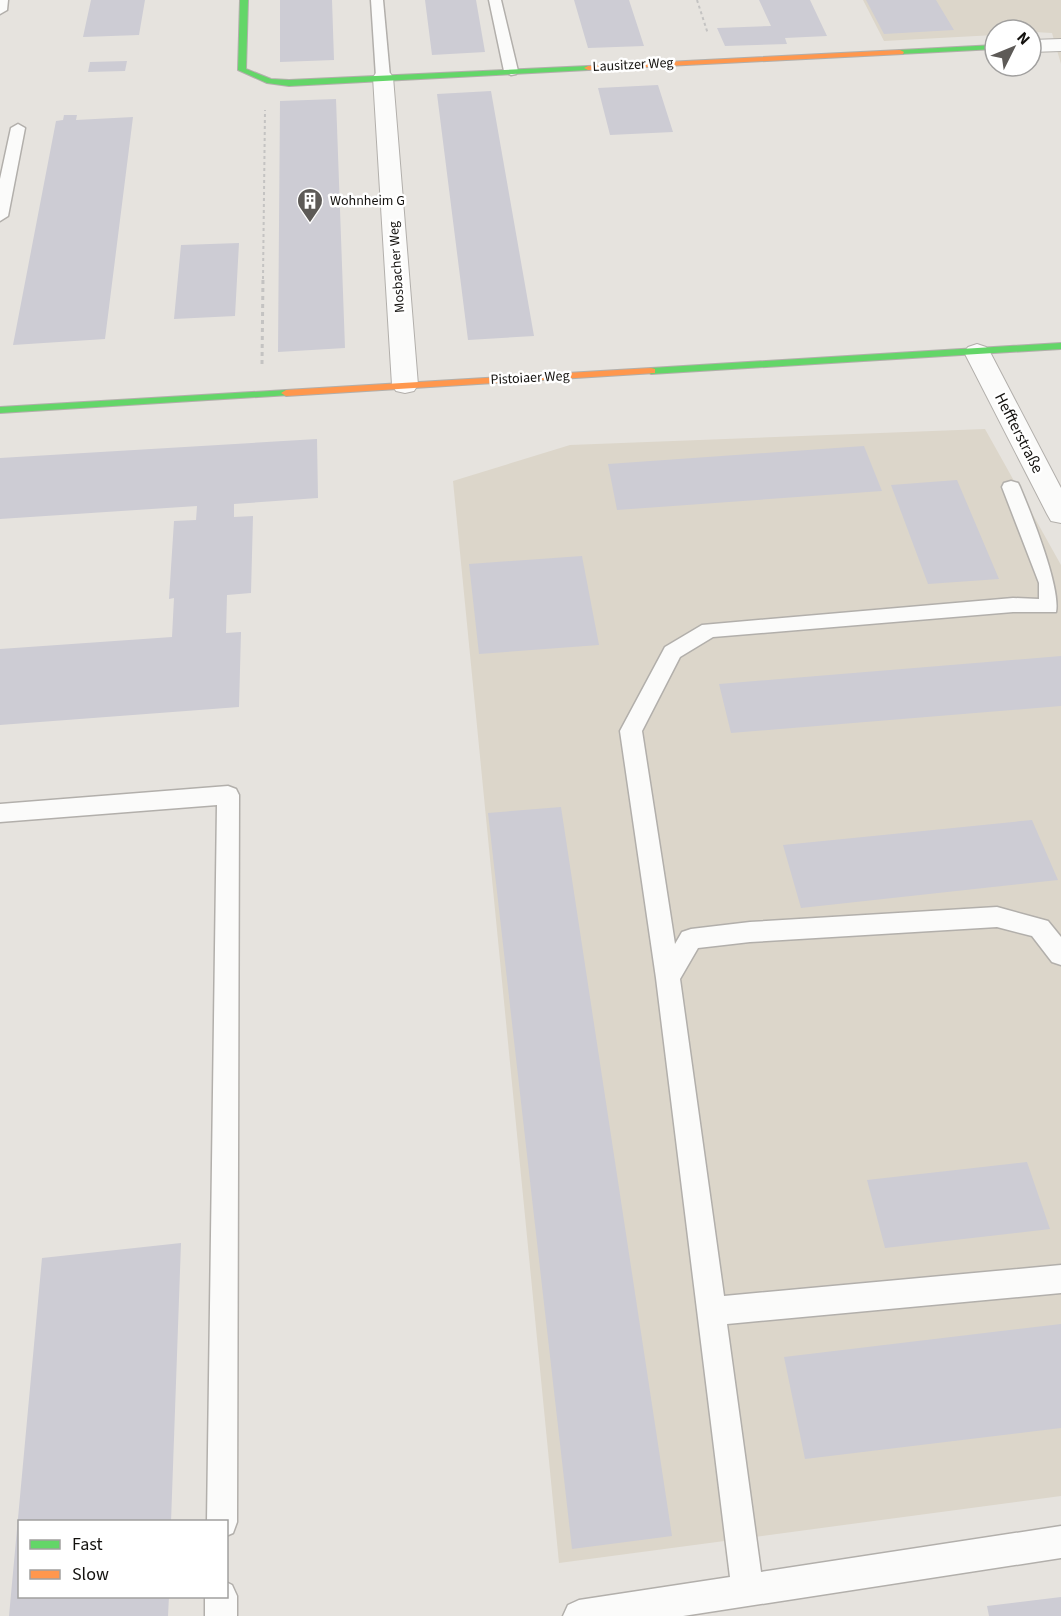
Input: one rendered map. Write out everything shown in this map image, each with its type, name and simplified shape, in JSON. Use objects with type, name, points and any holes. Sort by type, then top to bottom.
[{"type":"street","name":"Lausitzer Weg","points":[[244,0],[242,70],[270,81],[289,82],[983,48]]},
{"type":"street","points":[[1043,46],[1061,45]]},
{"type":"street","name":"Mosbacher Weg","points":[[383,77],[405,385]]},
{"type":"street","name":"Pistoiaer Weg","points":[[0,410],[1061,346]]},
{"type":"street","name":"Heffterstraße","points":[[977,352],[1061,514]]},
{"type":"lane","points":[[0,10],[2,0]]},
{"type":"lane","points":[[377,0],[383,77]]},
{"type":"lane","points":[[495,0],[511,71]]},
{"type":"lane","points":[[0,216],[18,128]]},
{"type":"lane","points":[[748,1590],[668,978],[631,730],[672,652],[709,630],[1013,605],[1049,607],[1049,583],[1011,487]]},
{"type":"lane","points":[[0,813],[228,795],[222,1520]]},
{"type":"lane","points":[[668,978],[692,939],[762,931],[997,917],[1040,928],[1061,955]]},
{"type":"lane","points":[[711,1311],[1061,1279]]},
{"type":"lane","points":[[579,1616],[1061,1542]]},
{"type":"lane","points":[[221,1598],[221,1616]]},
{"type":"path","points":[[262,349],[266,99],[289,82]]},
{"type":"shaded area","points":[[863,0],[1061,0],[1061,64],[1052,33],[1043,33],[1043,18],[983,18],[983,36],[884,41]]},
{"type":"shaded area","points":[[985,429],[1061,565],[1061,1496],[559,1563],[453,481],[570,445]]},
{"type":"building","points":[[91,0],[145,0],[139,35],[83,37]]},
{"type":"building","points":[[280,0],[332,0],[334,60],[280,62]]},
{"type":"building","points":[[425,0],[476,0],[485,52],[432,55]]},
{"type":"building","points":[[574,0],[629,0],[644,46],[588,48]]},
{"type":"building","points":[[759,0],[810,0],[827,36],[785,38],[787,44],[725,46],[717,28],[771,26]]},
{"type":"building","points":[[866,0],[936,0],[954,30],[884,34]]},
{"type":"building","points":[[127,61],[125,71],[88,72],[90,62]]},
{"type":"building","points":[[658,85],[673,132],[610,135],[598,88]]},
{"type":"building","points":[[491,91],[534,336],[468,340],[437,94]]},
{"type":"building","name":"Wohnheim G","points":[[336,99],[345,348],[278,352],[280,101]]},
{"type":"building","points":[[64,115],[77,115],[76,120],[133,117],[105,339],[13,345],[56,121],[63,120]]},
{"type":"building","points":[[239,243],[235,316],[174,319],[181,245]]},
{"type":"building","points":[[317,439],[318,498],[234,504],[234,517],[253,516],[251,593],[227,595],[226,633],[241,632],[239,707],[0,725],[0,649],[172,637],[174,598],[169,599],[174,521],[196,520],[197,506],[0,519],[0,458]]},
{"type":"building","points":[[864,446],[882,491],[617,510],[608,464]]},
{"type":"building","points":[[957,480],[999,579],[928,584],[891,485]]},
{"type":"building","points":[[582,556],[599,645],[479,654],[469,564]]},
{"type":"building","points":[[1061,656],[1061,706],[731,733],[719,684]]},
{"type":"building","points":[[561,807],[672,1536],[572,1549],[488,813]]},
{"type":"building","points":[[1032,820],[1058,880],[801,908],[783,845]]},
{"type":"building","points":[[1027,1162],[1050,1229],[885,1248],[867,1180]]},
{"type":"building","points":[[181,1243],[171,1520],[18,1520],[18,1598],[169,1598],[168,1616],[9,1616],[42,1258]]},
{"type":"building","points":[[1061,1324],[1061,1428],[805,1459],[784,1357]]},
{"type":"building","points":[[1061,1597],[1061,1616],[989,1616],[987,1606]]},
{"type":"traffic: fast","points":[[244,0],[242,70],[270,81],[289,83],[588,68]]},
{"type":"traffic: fast","points":[[900,52],[983,48]]},
{"type":"traffic: fast","points":[[651,371],[1061,346]]},
{"type":"traffic: fast","points":[[0,410],[286,393]]},
{"type":"traffic: slow","points":[[588,68],[900,52]]},
{"type":"traffic: slow","points":[[286,393],[651,371]]},
{"type":"place","name":"Wohnheim G","points":[[310,224]]}]
